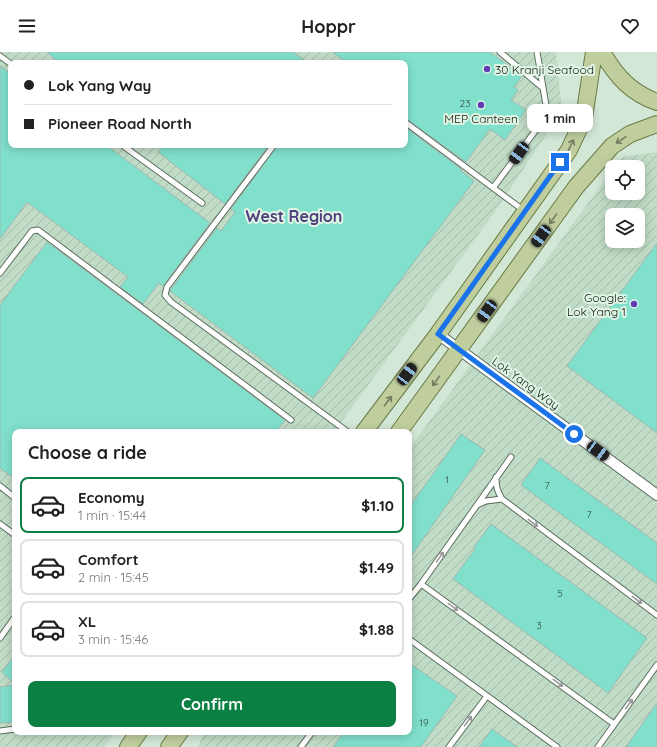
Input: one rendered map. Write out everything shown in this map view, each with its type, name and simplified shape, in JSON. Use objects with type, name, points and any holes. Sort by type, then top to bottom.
[{"type":"main road","points":[[366,429],[438,334],[569,150],[584,118],[594,52]]},
{"type":"main road","points":[[602,52],[612,69],[628,86],[647,99],[657,102]]},
{"type":"main road","points":[[401,429],[576,188],[612,146],[630,134],[657,124]]},
{"type":"main road","points":[[128,747],[137,735]]},
{"type":"main road","points":[[169,747],[178,735]]},
{"type":"street","name":"Lok Yang Way","points":[[438,334],[657,495]]},
{"type":"lane","points":[[500,52],[543,88]]},
{"type":"lane","points":[[493,188],[546,115],[547,111],[537,52]]},
{"type":"lane","points":[[408,124],[525,212]]},
{"type":"lane","points":[[126,148],[202,203]]},
{"type":"lane","points":[[272,148],[166,287],[165,295],[171,302],[344,429]]},
{"type":"lane","points":[[0,274],[32,231],[38,230],[291,420]]},
{"type":"lane","points":[[412,595],[511,457]]},
{"type":"lane","points":[[496,477],[497,492],[502,499],[657,615]]},
{"type":"lane","points":[[0,486],[12,496]]},
{"type":"lane","points":[[476,505],[486,501],[502,499]]},
{"type":"lane","points":[[0,524],[12,533]]},
{"type":"lane","points":[[421,584],[614,724]]},
{"type":"lane","points":[[0,638],[12,621]]},
{"type":"lane","points":[[412,641],[557,747]]},
{"type":"lane","points":[[598,747],[657,665]]},
{"type":"lane","points":[[449,747],[487,696]]},
{"type":"lane","points":[[0,731],[12,729]]},
{"type":"lane","points":[[301,747],[310,735]]},
{"type":"shaded area","points":[[0,52],[556,52],[562,111],[499,206],[336,429],[12,429],[12,735],[113,735],[104,747],[0,747]]},
{"type":"shaded area","points":[[657,152],[657,747],[198,747],[203,735],[412,735],[412,445],[605,180],[605,200],[645,200],[645,160],[620,160],[622,157]]},
{"type":"building","points":[[47,52],[293,52],[304,60],[56,60]]},
{"type":"building","points":[[332,52],[490,52],[522,76],[514,87],[518,90],[511,100],[526,110],[505,140],[490,129],[466,162],[408,120],[408,60],[343,60]]},
{"type":"building","points":[[0,66],[8,72],[8,148],[110,148],[210,223],[163,286],[159,283],[143,304],[120,287],[128,277],[27,202],[0,239]]},
{"type":"building","points":[[408,129],[461,169],[460,170],[474,181],[313,398],[170,291],[217,228],[221,231],[235,212],[231,209],[276,148],[408,148]]},
{"type":"building","points":[[161,148],[267,148],[225,204],[158,152]]},
{"type":"building","points":[[47,242],[285,420],[278,429],[12,429],[12,477],[0,468],[0,305]]},
{"type":"building","name":"Google: Lok Yang 1","points":[[657,243],[657,433],[567,366]]},
{"type":"building","points":[[461,434],[485,450],[412,555],[412,504]]},
{"type":"building","points":[[540,458],[657,543],[657,584],[521,485]]},
{"type":"building","points":[[491,524],[647,638],[608,693],[453,579]]},
{"type":"building","points":[[12,659],[12,681],[2,672]]},
{"type":"building","points":[[412,665],[457,696],[421,747],[333,747],[342,735],[412,735]]},
{"type":"building","points":[[12,685],[12,722],[0,723],[0,687]]},
{"type":"building","points":[[657,703],[657,747],[626,747]]},
{"type":"building","points":[[492,729],[517,747],[479,747]]},
{"type":"place","name":"30 Kranji Seafood","points":[[487,69]]},
{"type":"place","name":"MEP Canteen","points":[[481,105]]},
{"type":"place","name":"Google: Lok Yang 1","points":[[634,304]]},
{"type":"district","name":"West Region","points":[[294,216]]},
{"type":"route","points":[[560,162],[438,334],[574,434]]}]
